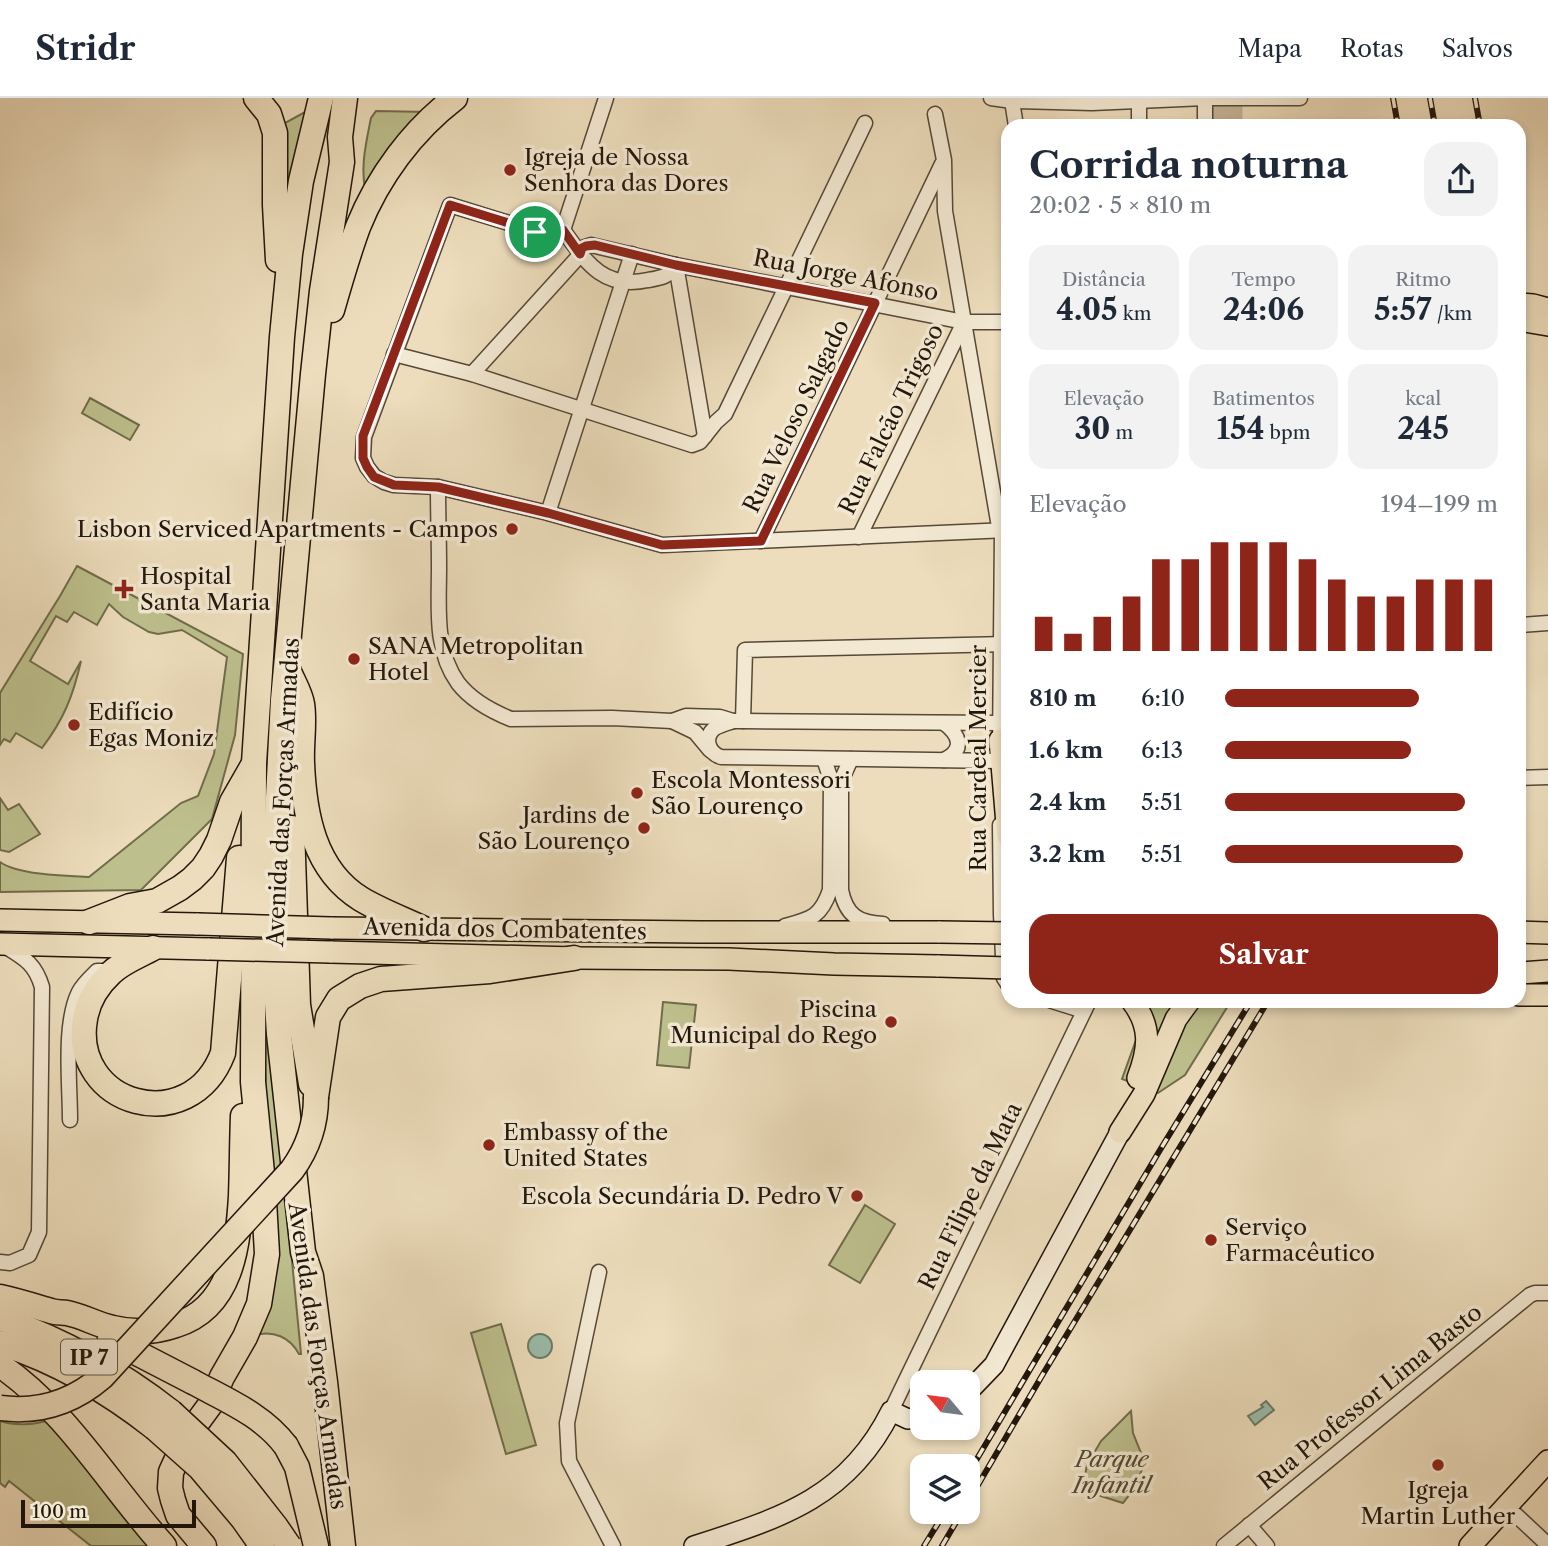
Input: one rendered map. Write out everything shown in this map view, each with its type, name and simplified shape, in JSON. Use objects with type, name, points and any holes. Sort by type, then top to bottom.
[{"type":"highway","points":[[256,98],[268,114],[275,133],[275,205],[282,337]]},
{"type":"highway","name":"Avenida das Forças Armadas","points":[[222,1377],[245,1337],[258,1304],[267,1254],[253,1082],[254,763],[282,337],[290,254],[301,181],[321,98]]},
{"type":"highway","name":"Avenida das Forças Armadas","points":[[343,1546],[311,1276],[303,1252],[279,1034],[276,976],[277,817],[286,666],[322,291],[342,162],[340,137],[345,98]]},
{"type":"highway","name":"Avenida das Forças Armadas","points":[[342,162],[353,138],[359,98]]},
{"type":"highway","points":[[313,374],[348,255],[372,198],[388,170],[410,141],[455,98]]},
{"type":"highway","points":[[286,666],[302,703],[305,804],[324,860],[341,883],[361,899],[424,929]]},
{"type":"highway","points":[[89,922],[130,906],[158,901],[192,879],[211,856],[232,802],[254,763]]},
{"type":"highway","points":[[279,773],[291,808],[298,1005],[310,1081],[317,1090]]},
{"type":"highway","points":[[153,948],[112,972],[94,993],[84,1029],[87,1055],[100,1078],[121,1095],[146,1104],[170,1102],[194,1093],[213,1074],[223,1053],[240,847],[254,803]]},
{"type":"highway","points":[[0,1408],[34,1409],[59,1403],[82,1392],[102,1377],[292,1170],[309,1141],[328,1017],[339,999],[360,986],[382,979],[490,971],[574,958]]},
{"type":"highway","points":[[0,1297],[67,1313],[113,1328],[147,1331],[180,1324],[209,1305],[227,1277],[235,1254],[240,1214],[243,1109],[253,1082]]},
{"type":"highway","points":[[303,1252],[299,1282],[328,1546]]},
{"type":"highway","points":[[55,1312],[65,1320],[193,1382],[254,1416],[273,1431],[286,1446],[297,1467],[316,1546]]},
{"type":"highway","name":"IP 7","points":[[0,1318],[50,1337],[128,1380],[243,1519],[262,1546]]},
{"type":"highway","name":"IP 7","points":[[0,1343],[22,1350],[78,1376],[118,1401],[163,1420],[225,1462],[289,1546]]},
{"type":"highway","points":[[0,1365],[38,1395],[58,1416],[164,1546]]},
{"type":"highway","points":[[182,1546],[166,1522],[156,1498],[156,1468],[176,1429],[222,1377]]},
{"type":"highway","points":[[204,1546],[178,1515],[170,1488],[171,1472],[188,1435],[210,1405],[222,1377]]},
{"type":"main road","points":[[1526,304],[1548,309]]},
{"type":"main road","points":[[1526,320],[1548,325]]},
{"type":"main road","points":[[1000,742],[1001,754]]},
{"type":"main road","name":"Avenida dos Combatentes","points":[[0,920],[331,928],[1001,933]]},
{"type":"main road","points":[[1526,932],[1547,932]]},
{"type":"main road","name":"Avenida dos Combatentes","points":[[1,944],[574,958],[729,959],[1001,968]]},
{"type":"main road","points":[[1526,973],[1548,971]]},
{"type":"main road","points":[[1526,995],[1548,995]]},
{"type":"main road","points":[[1136,1008],[1143,1019],[1147,1040],[1139,1092]]},
{"type":"main road","points":[[980,1380],[994,1365],[1120,1132],[1175,1019],[1184,1008]]},
{"type":"main road","points":[[694,1546],[787,1513],[827,1490],[869,1450],[891,1411],[910,1419]]},
{"type":"main road","points":[[1470,1546],[1548,1461]]},
{"type":"main road","points":[[1488,1546],[1548,1480]]},
{"type":"street","points":[[606,98],[563,230],[556,236],[450,205],[363,436],[363,458],[374,477],[394,485],[438,487],[548,513],[662,545],[1001,531]]},
{"type":"street","points":[[991,98],[1092,103],[1205,98],[1300,98]]},
{"type":"street","points":[[1205,98],[1205,119]]},
{"type":"street","points":[[1139,100],[1139,119]]},
{"type":"street","points":[[1012,101],[1015,119]]},
{"type":"street","name":"Rua Cardeal Mercier","points":[[935,114],[944,160],[945,211],[998,521],[1001,525]]},
{"type":"street","points":[[394,354],[472,373],[692,445],[700,442],[725,415],[865,123]]},
{"type":"street","name":"Rua Veloso Salgado","points":[[761,541],[944,160]]},
{"type":"street","points":[[563,230],[586,262],[612,279],[638,282],[662,277],[672,272],[676,265]]},
{"type":"street","name":"Rua Jorge Afonso","points":[[580,254],[582,248],[590,245],[676,265],[964,322],[1001,322]]},
{"type":"street","points":[[472,373],[580,254]]},
{"type":"street","points":[[548,513],[632,254]]},
{"type":"street","points":[[676,265],[705,436]]},
{"type":"street","name":"Rua Falcão Trigoso","points":[[859,537],[964,322]]},
{"type":"street","points":[[438,487],[439,610],[442,645],[457,682],[469,695],[496,713],[511,719],[672,720],[686,716],[720,717],[738,721],[944,723],[1000,742]]},
{"type":"street","points":[[1526,625],[1548,624]]},
{"type":"street","points":[[738,721],[746,650],[1001,644]]},
{"type":"street","name":"Rua Cardeal Mercier","points":[[1001,718],[1001,914]]},
{"type":"street","points":[[672,720],[695,732],[715,755],[721,757],[944,760],[1000,742]]},
{"type":"street","points":[[710,750],[708,743],[715,728],[738,721]]},
{"type":"street","points":[[944,723],[955,733],[958,746],[950,757],[944,760]]},
{"type":"street","points":[[763,932],[808,920],[817,914],[826,902],[830,890],[831,780],[824,759]]},
{"type":"street","points":[[851,759],[841,781],[841,890],[844,902],[851,914],[865,922],[940,932]]},
{"type":"street","points":[[1526,778],[1548,777]]},
{"type":"street","points":[[0,1262],[10,1263],[29,1255],[39,1232],[42,987],[38,973],[29,961],[1,944]]},
{"type":"street","points":[[70,1120],[69,1026],[73,1006],[80,989],[97,971],[112,972]]},
{"type":"street","name":"Rua Filipe da Mata","points":[[891,1411],[1085,1008]]},
{"type":"street","points":[[599,1272],[567,1423],[568,1448],[569,1461],[613,1546]]},
{"type":"street","name":"Rua Professor Lima Basto","points":[[1224,1546],[1530,1296],[1535,1293],[1548,1293]]},
{"type":"street","points":[[1516,1516],[1548,1545]]},
{"type":"street","points":[[1249,1525],[1267,1546]]},
{"type":"green space","points":[[307,111],[294,176],[284,202],[283,124]]},
{"type":"green space","points":[[376,111],[429,112],[367,196],[364,157],[371,118]]},
{"type":"green space","points":[[90,398],[139,425],[130,440],[82,413]]},
{"type":"green space","points":[[77,566],[243,654],[235,735],[212,819],[141,890],[0,892],[0,862],[30,872],[89,877],[181,803],[198,796],[214,754],[227,657],[182,630],[158,634],[149,632],[123,617],[109,604],[97,625],[74,612],[67,622],[56,616],[30,661],[68,684],[81,661],[67,707],[42,748],[16,733],[10,742],[4,739],[0,745],[0,693]]},
{"type":"green space","points":[[0,798],[8,810],[19,804],[40,834],[9,852],[0,850]]},
{"type":"green space","points":[[663,1002],[696,1005],[689,1068],[657,1065]]},
{"type":"green space","points":[[1147,1008],[1227,1008],[1185,1075],[1158,1093],[1122,1079]]},
{"type":"green space","points":[[268,1013],[301,1354],[280,1336],[268,1333],[255,1335],[270,1164],[262,1014]]},
{"type":"green space","points":[[865,1205],[895,1224],[860,1283],[829,1265]]},
{"type":"green space","points":[[501,1324],[536,1445],[506,1454],[471,1333]]},
{"type":"green space","name":"Parque Infantil","points":[[1131,1411],[1133,1433],[1145,1463],[1133,1490],[1123,1503],[1082,1490],[1087,1465],[1101,1441]]},
{"type":"green space","points":[[49,1420],[154,1546],[91,1546],[9,1481],[5,1487],[0,1483],[0,1421],[24,1424]]},
{"type":"shaded area","points":[[540,1334],[549,1337],[552,1346],[549,1355],[540,1358],[531,1355],[528,1346],[531,1337]]},
{"type":"shaded area","points":[[1266,1401],[1274,1410],[1255,1425],[1248,1416],[1263,1407],[1261,1405]]},
{"type":"tunnel","points":[[1217,98],[1217,119]]},
{"type":"tunnel","points":[[1232,98],[1232,119]]},
{"type":"railway","points":[[1393,98],[1397,119]]},
{"type":"railway","points":[[1430,98],[1434,119]]},
{"type":"railway","points":[[1475,98],[1479,119]]},
{"type":"railway","points":[[980,1454],[1247,1008]]},
{"type":"railway","points":[[980,1482],[1264,1008]]},
{"type":"railway","points":[[924,1546],[938,1524]]},
{"type":"railway","points":[[942,1546],[955,1524]]},
{"type":"place","name":"Igreja de Nossa Senhora das Dores","points":[[510,170]]},
{"type":"place","name":"Lisbon Serviced Apartments - Campos","points":[[512,529]]},
{"type":"place","name":"Hospital Santa Maria","points":[[124,589]]},
{"type":"place","name":"SANA Metropolitan Hotel","points":[[354,659]]},
{"type":"place","name":"Edifício Egas Moniz","points":[[74,725]]},
{"type":"place","name":"Escola Montessori São Lourenço","points":[[637,793]]},
{"type":"place","name":"Jardins de São Lourenço","points":[[644,828]]},
{"type":"place","name":"Piscina Municipal do Rego","points":[[891,1022]]},
{"type":"place","name":"Embassy of the United States","points":[[489,1145]]},
{"type":"place","name":"Escola Secundária D. Pedro V","points":[[857,1196]]},
{"type":"place","name":"Serviço Farmacêutico","points":[[1211,1240]]},
{"type":"place","name":"Igreja Martin Luther","points":[[1438,1465]]},
{"type":"route","points":[[450,205],[535,232],[556,236],[563,230],[580,254],[582,248],[595,245],[676,265],[875,303],[761,541],[662,545],[548,513],[438,487],[394,485],[374,477],[363,458],[363,436],[450,205]]}]
